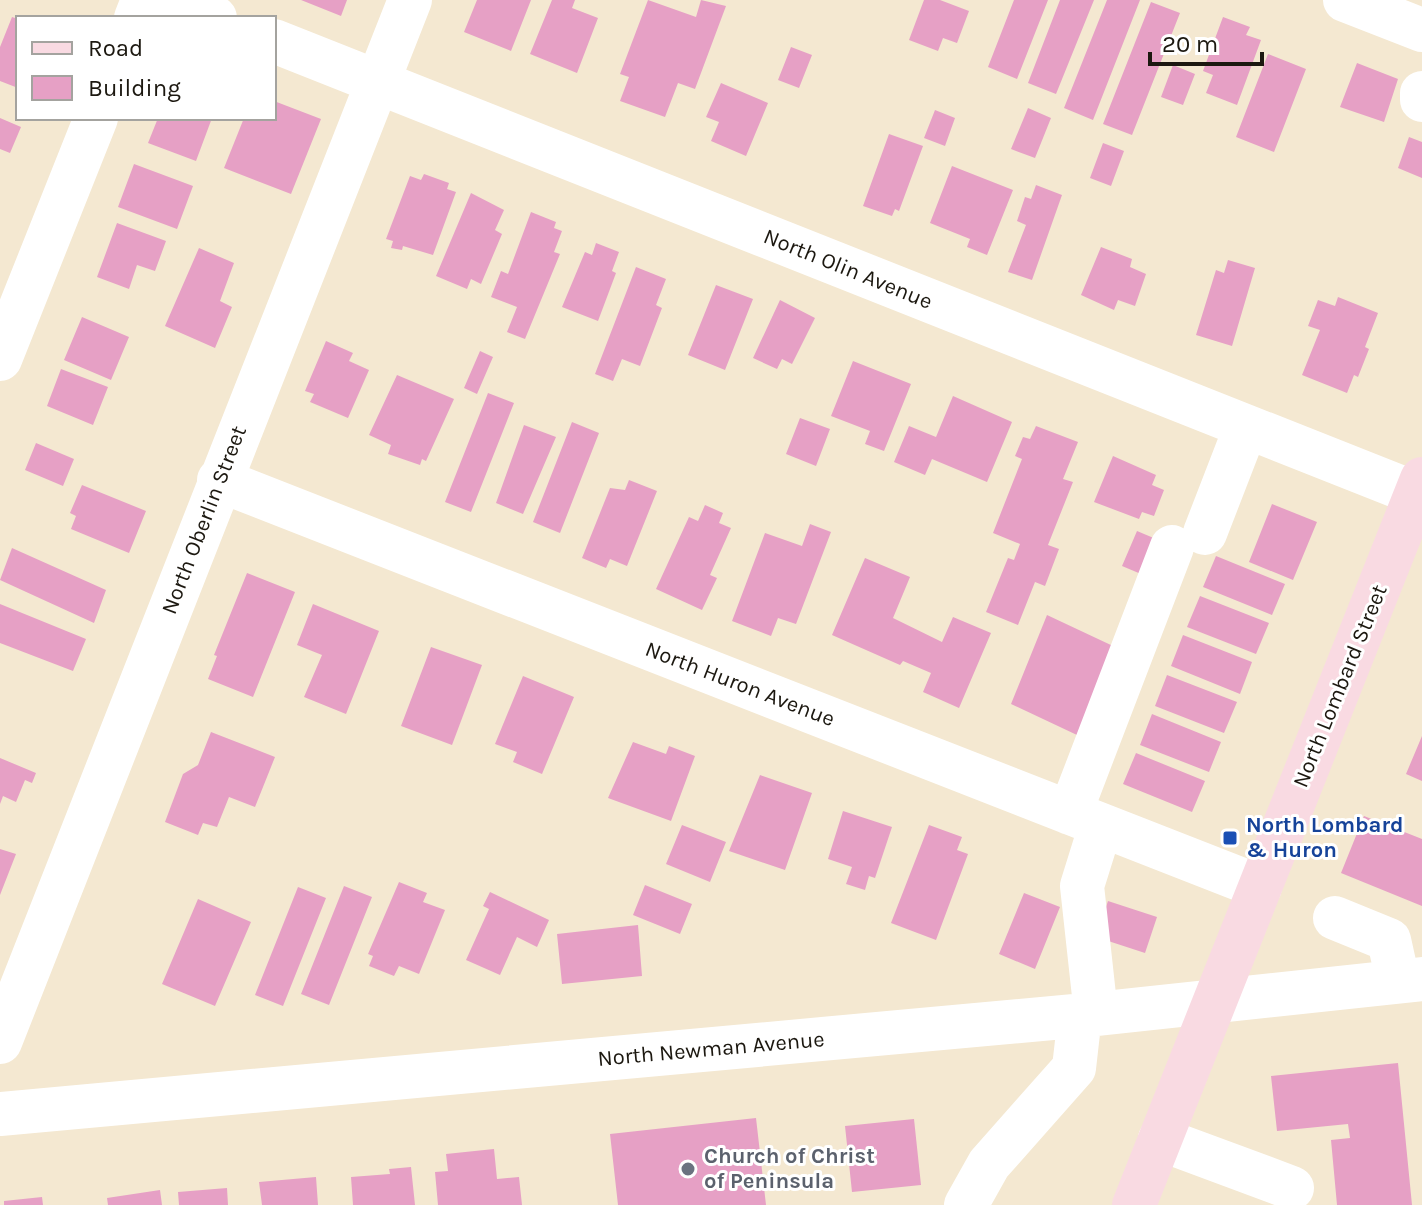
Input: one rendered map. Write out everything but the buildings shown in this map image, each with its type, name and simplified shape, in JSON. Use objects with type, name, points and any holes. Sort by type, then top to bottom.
[{"type":"main road","name":"North Lombard Street","points":[[1134,1205],[1420,490]]},
{"type":"street","points":[[170,0],[210,16]]},
{"type":"street","name":"North Oberlin Street","points":[[0,1042],[410,0]]},
{"type":"street","points":[[1345,0],[1422,30]]},
{"type":"street","name":"North Olin Avenue","points":[[276,42],[1246,427],[1420,490]]},
{"type":"street","points":[[1422,93],[1422,100]]},
{"type":"street","points":[[0,359],[95,120]]},
{"type":"street","points":[[966,1205],[989,1164],[1074,1068],[1088,1014],[1082,886],[1086,819],[1188,540],[1246,427]]},
{"type":"street","name":"North Huron Avenue","points":[[219,480],[1260,887]]},
{"type":"street","points":[[1335,918],[1389,940],[1410,980]]},
{"type":"street","name":"North Newman Avenue","points":[[0,1114],[1088,1014],[1410,980]]},
{"type":"street","points":[[1160,1139],[1292,1188]]},
{"type":"place","name":"North Lombard & Huron","points":[[1230,838]]},
{"type":"place","name":"Church of Christ of Peninsula","points":[[688,1169]]}]
